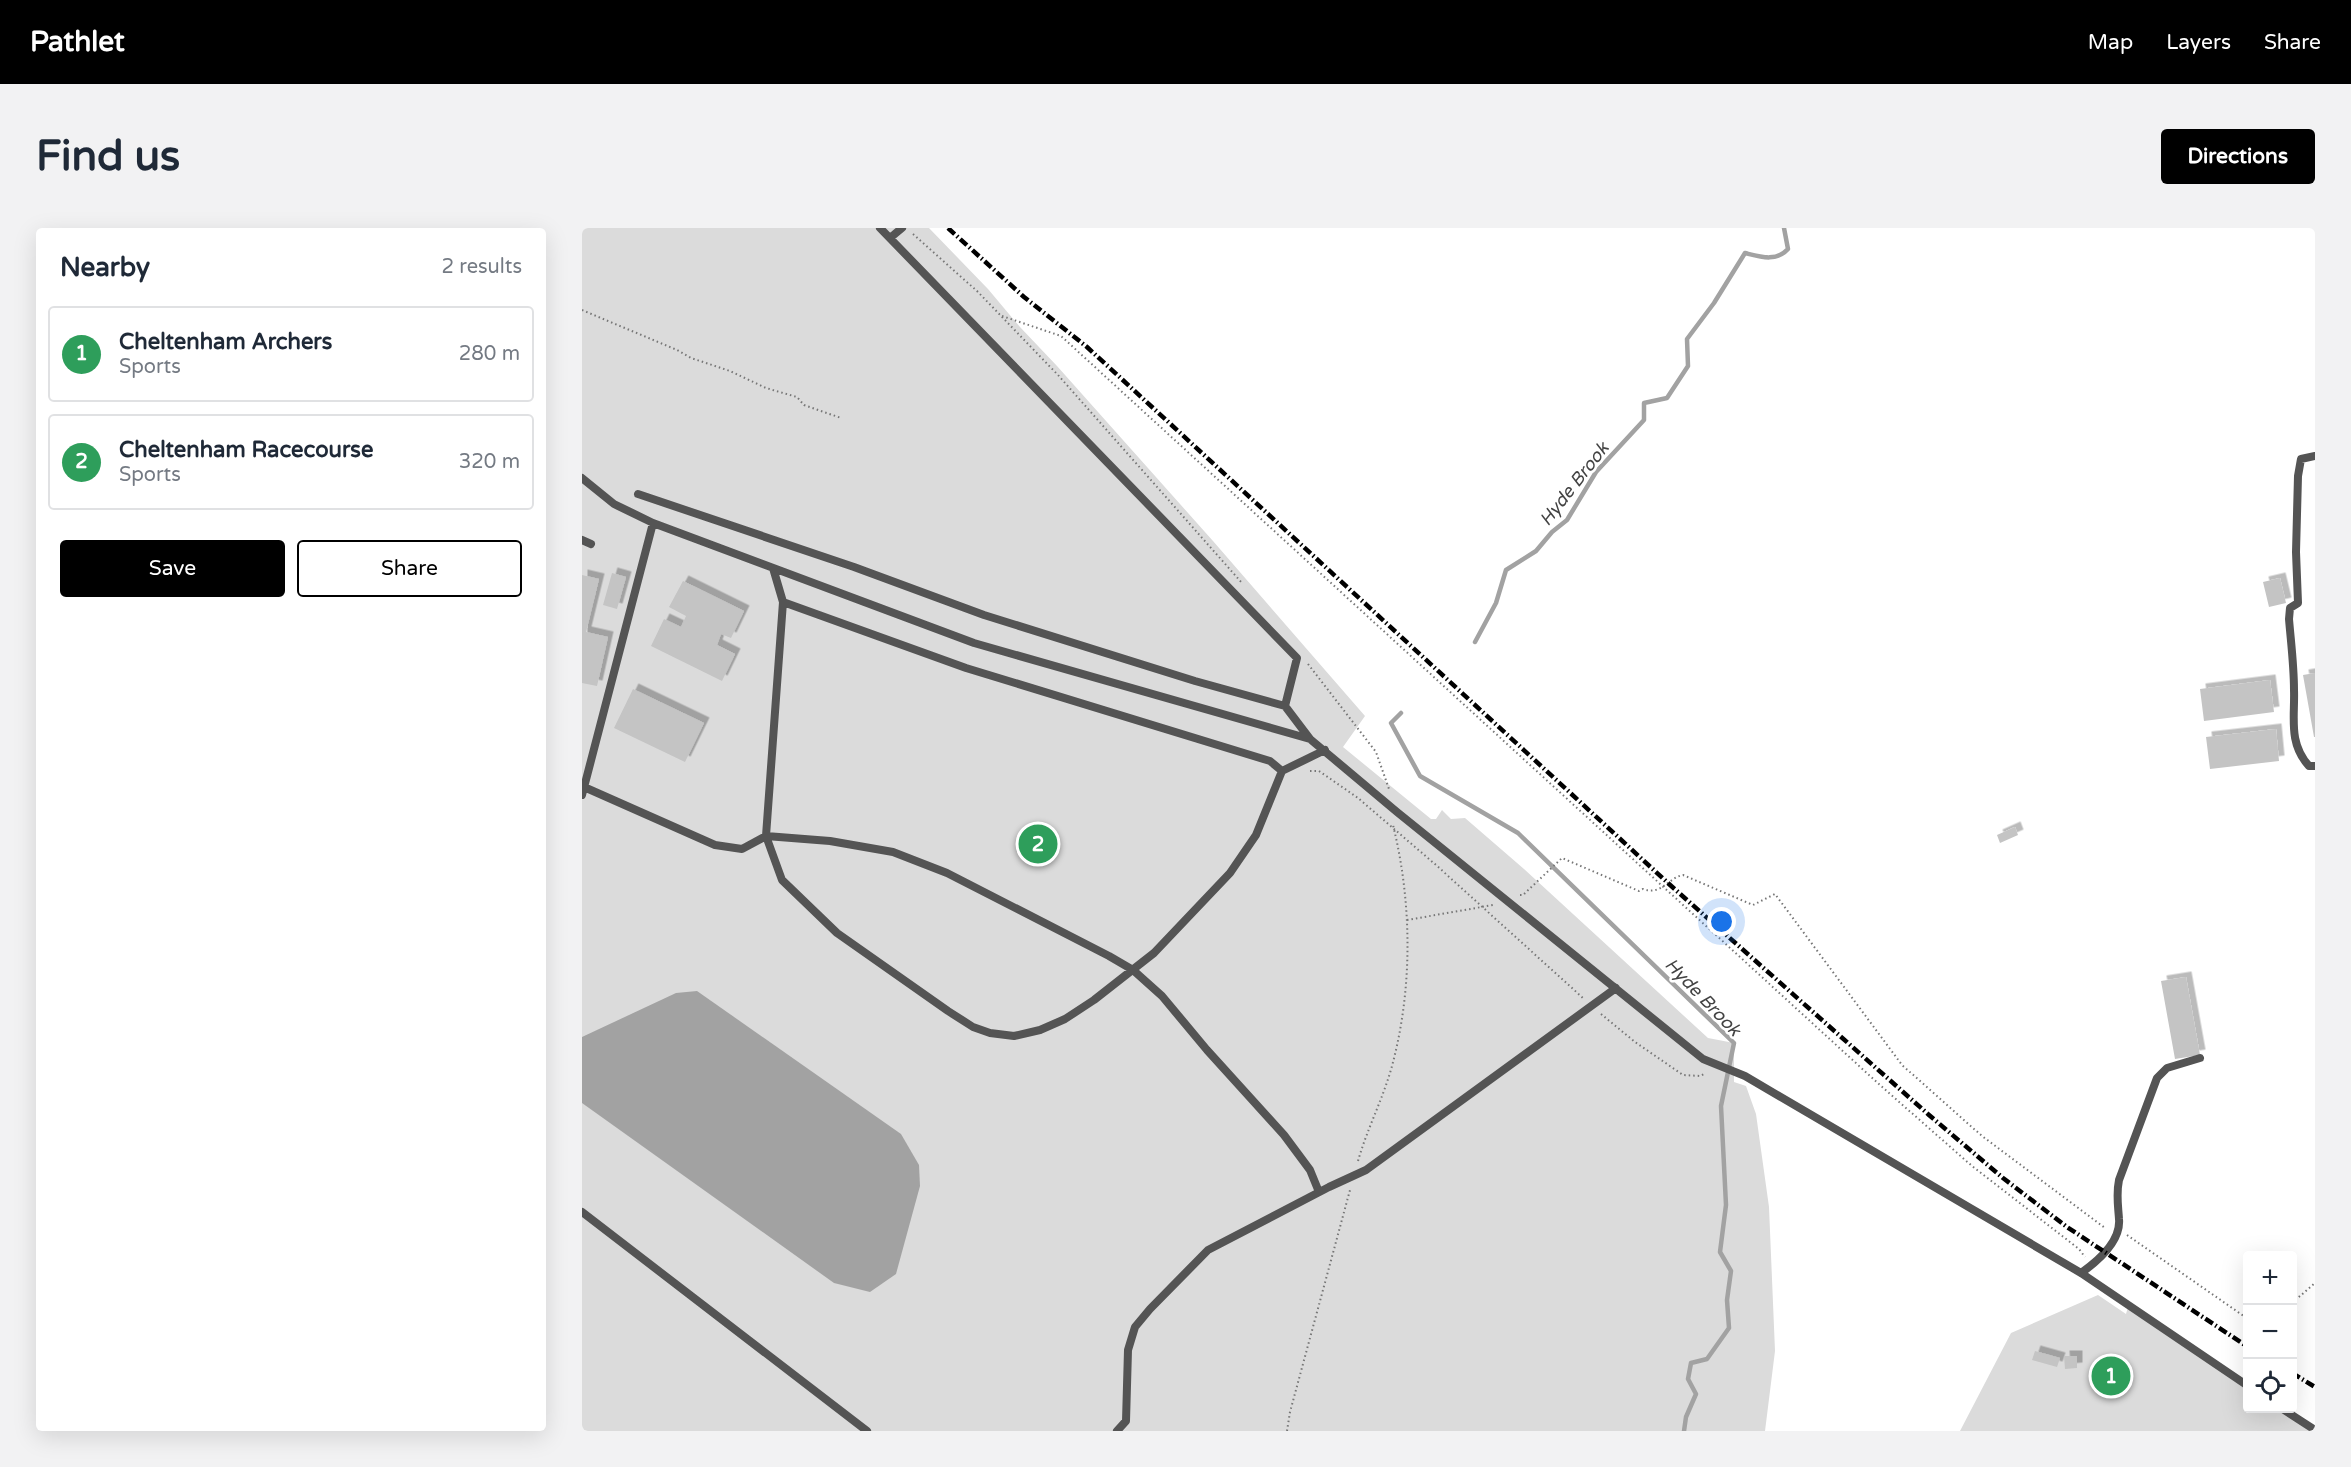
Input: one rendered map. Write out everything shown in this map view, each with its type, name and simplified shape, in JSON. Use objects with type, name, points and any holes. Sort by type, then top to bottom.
[{"type":"lane","points":[[880,228],[1297,658],[1285,706]]},
{"type":"lane","points":[[890,238],[904,228]]},
{"type":"lane","points":[[2315,456],[2301,459],[2298,476],[2296,552],[2298,603],[2290,608],[2289,619],[2295,692],[2292,722],[2300,757],[2308,766],[2315,766]]},
{"type":"lane","points":[[584,481],[614,504],[653,523],[974,643],[1310,739]]},
{"type":"lane","points":[[638,494],[863,570],[984,615],[1195,681],[1285,706],[1310,739],[1703,1059],[1738,1073],[2081,1273],[2243,1383]]},
{"type":"lane","points":[[653,523],[583,791],[715,845],[742,849],[766,836],[830,841],[893,852],[947,873],[1133,970],[1162,996],[1207,1050],[1284,1135],[1310,1170],[1318,1192]]},
{"type":"lane","points":[[582,540],[591,544]]},
{"type":"lane","points":[[773,568],[783,602],[766,836],[782,880],[837,933],[973,1027],[990,1033],[1014,1036],[1040,1030],[1065,1019],[1154,953],[1230,873],[1256,834],[1281,771],[1325,750]]},
{"type":"lane","points":[[783,602],[966,668],[1270,761],[1281,771]]},
{"type":"lane","points":[[1117,1431],[1126,1421],[1128,1350],[1135,1327],[1208,1250],[1318,1192],[1366,1170],[1616,988]]},
{"type":"lane","points":[[2081,1273],[2105,1252],[2116,1231],[2120,1220],[2116,1194],[2157,1077],[2167,1068],[2200,1058]]},
{"type":"lane","points":[[582,1212],[867,1431]]},
{"type":"lane","points":[[2289,1413],[2315,1430]]},
{"type":"path","points":[[904,228],[977,291],[1002,316],[1061,336],[1898,1101],[1972,1166],[2079,1249],[2092,1265]]},
{"type":"path","points":[[582,310],[691,358],[730,371],[766,388],[797,397],[804,405],[841,418]]},
{"type":"path","points":[[1281,771],[1319,771],[1358,798],[1483,907],[1591,1006],[1635,1042],[1683,1075],[1700,1077],[1717,1064]]},
{"type":"path","points":[[1287,1431],[1290,1412],[1354,1175],[1392,1066],[1400,1027],[1407,973],[1402,865],[1392,819],[1397,812]]},
{"type":"path","points":[[1406,921],[1498,904],[1503,898],[1523,895],[1562,858],[1649,892],[1664,888],[1676,877],[1683,876],[1753,905],[1775,894],[1902,1065],[1982,1136],[2110,1231],[2121,1231],[2243,1316]]},
{"type":"path","points":[[2297,1299],[2315,1283]]},
{"type":"shaded area","points":[[582,228],[929,228],[1057,366],[1365,716],[1343,747],[1431,819],[1436,819],[1442,810],[1451,819],[1465,818],[1708,1038],[1734,1043],[1734,1082],[1746,1086],[1756,1114],[1769,1207],[1775,1351],[1765,1431],[582,1431]]},
{"type":"shaded area","points":[[697,991],[901,1134],[919,1165],[920,1186],[896,1274],[870,1292],[834,1283],[582,1103],[582,1037],[676,993]]},
{"type":"shaded area","points":[[2098,1295],[2126,1314],[2128,1307],[2243,1383],[2243,1413],[2287,1413],[2315,1431],[1960,1431],[2011,1333]]},
{"type":"building","points":[[612,573],[626,577],[617,609],[603,605]]},
{"type":"building","points":[[582,575],[599,579],[586,632],[608,637],[597,686],[582,683]]},
{"type":"building","points":[[2280,578],[2286,603],[2269,607],[2263,582]]},
{"type":"building","points":[[683,581],[744,611],[731,638],[721,634],[717,645],[735,654],[722,681],[651,646],[664,619],[681,627],[686,616],[669,607]]},
{"type":"building","points":[[2315,673],[2315,737],[2314,737],[2303,675]]},
{"type":"building","points":[[2270,680],[2274,712],[2204,721],[2200,689]]},
{"type":"building","points":[[633,689],[704,723],[685,762],[614,728]]},
{"type":"building","points":[[2276,729],[2279,761],[2210,769],[2206,737]]},
{"type":"building","points":[[2015,827],[2018,835],[2000,843],[1997,835]]},
{"type":"building","points":[[2186,977],[2200,1055],[2175,1059],[2161,981]]},
{"type":"building","points":[[2035,1351],[2060,1358],[2057,1367],[2032,1360]]},
{"type":"building","points":[[2064,1356],[2077,1356],[2077,1368],[2065,1369]]},
{"type":"waterway","name":"Hyde Brook","points":[[1475,642],[1496,603],[1506,570],[1536,551],[1552,532],[1567,520],[1596,472],[1644,420],[1644,403],[1667,398],[1688,366],[1687,339],[1714,303],[1745,253],[1768,257],[1783,253],[1788,249],[1784,228]]},
{"type":"waterway","name":"Hyde Brook","points":[[1401,713],[1391,723],[1420,776],[1518,833],[1734,1043],[1721,1106],[1726,1205],[1720,1252],[1731,1271],[1727,1300],[1729,1328],[1707,1359],[1691,1363],[1688,1379],[1696,1394],[1686,1417],[1684,1431]]},
{"type":"railway","points":[[948,228],[1024,297],[1087,347],[1669,884],[1929,1115],[2003,1178],[2067,1227],[2243,1344]]},
{"type":"railway","points":[[2297,1376],[2315,1387]]},
{"type":"place","name":"Cheltenham Racecourse","points":[[1038,844]]},
{"type":"place","name":"Cheltenham Archers","points":[[2111,1376]]}]
